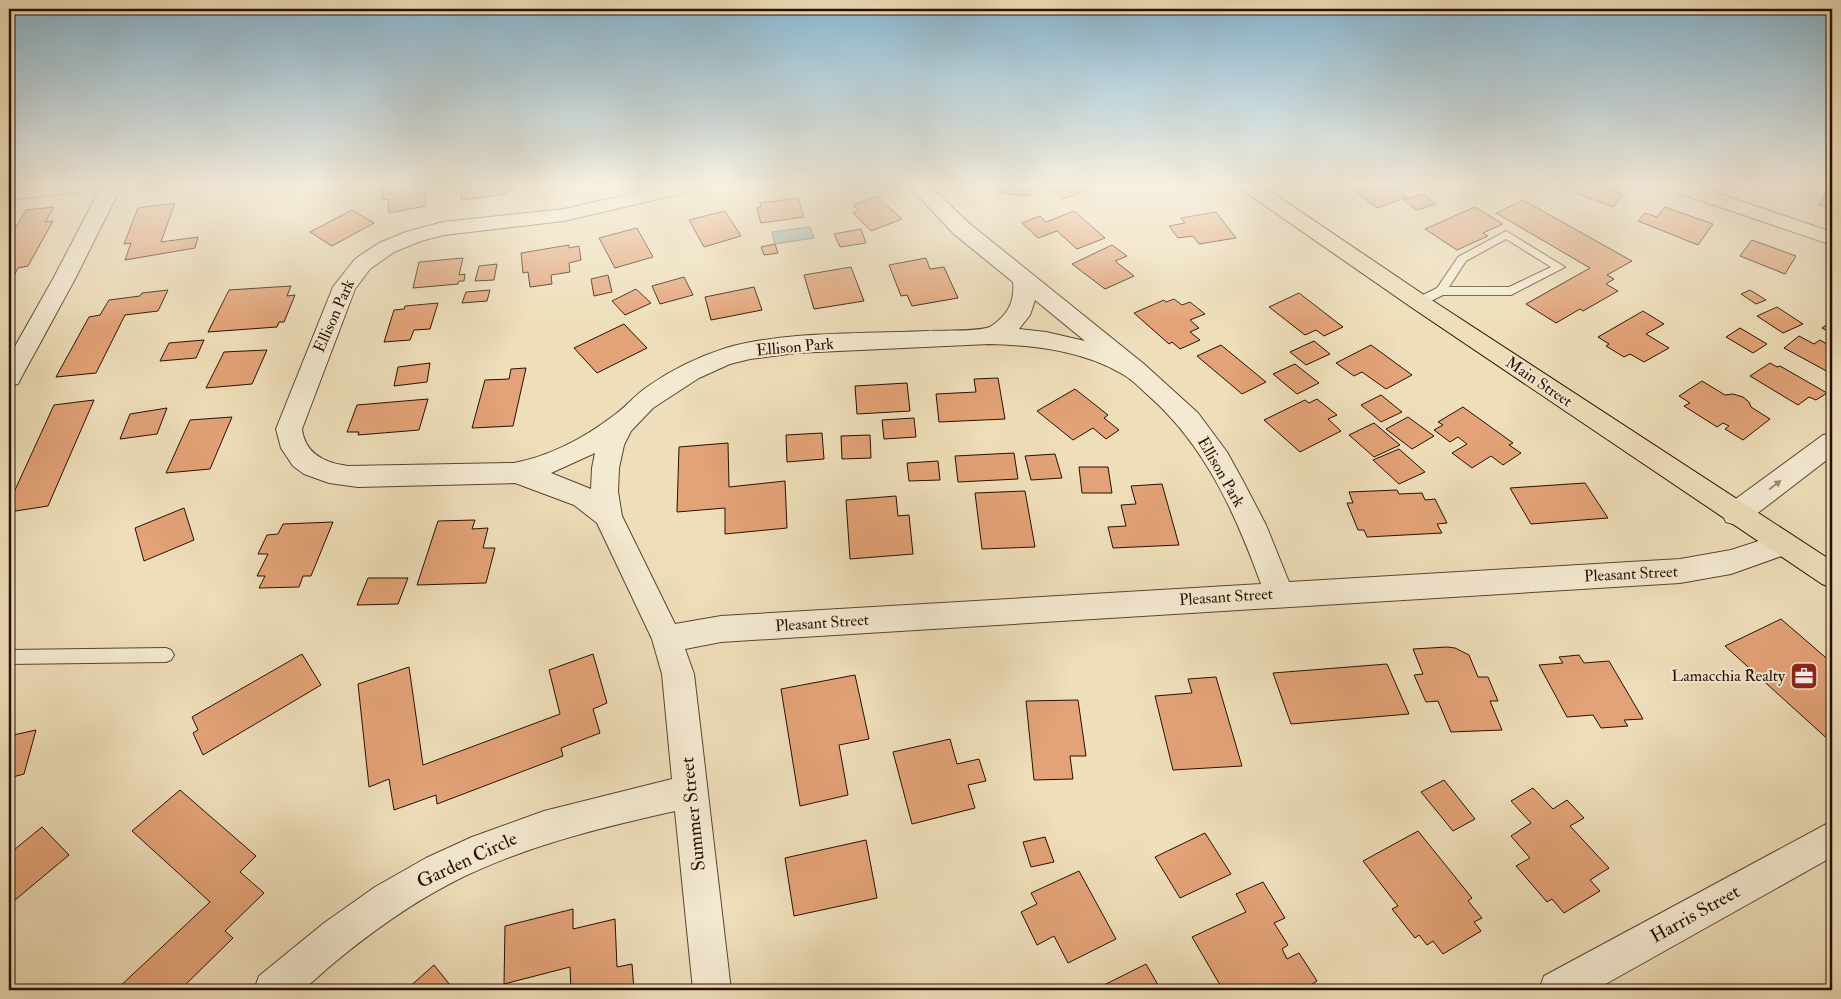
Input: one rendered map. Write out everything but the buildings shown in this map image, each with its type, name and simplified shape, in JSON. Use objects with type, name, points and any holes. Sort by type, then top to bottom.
[{"type":"main road","name":"Main Street","points":[[1316,232],[1736,514],[1832,576]]},
{"type":"street","points":[[9,378],[88,232]]},
{"type":"street","name":"Ellison Park","points":[[433,232],[421,234],[378,252],[363,263],[350,277],[340,296],[291,421],[290,437],[296,452],[318,470],[338,475],[366,476],[517,473],[560,460],[622,423],[659,391],[680,378],[711,362],[745,352],[796,346],[990,336],[1028,337],[1071,344],[1107,356],[1135,370]]},
{"type":"street","name":"Ellison Park","points":[[966,232],[1135,370],[1176,407],[1207,444],[1231,484],[1261,546],[1279,594]]},
{"type":"street","points":[[1810,232],[1832,239]]},
{"type":"street","name":"Ellison Park","points":[[990,336],[1011,325],[1020,312],[1026,294],[1024,280]]},
{"type":"street","name":"Ellison Park","points":[[622,423],[611,444],[605,473],[604,491],[608,516],[667,639]]},
{"type":"street","points":[[1736,514],[1832,442]]},
{"type":"street","name":"Ellison Park","points":[[517,473],[546,482],[584,498],[608,516]]},
{"type":"street","name":"Pleasant Street","points":[[667,639],[720,629],[1680,571],[1731,562],[1757,555],[1783,544]]},
{"type":"street","name":"Summer Street","points":[[667,639],[678,674],[712,990]]},
{"type":"street","name":"Garden Circle","points":[[273,990],[321,948],[368,914],[406,889],[440,870],[484,850],[554,824],[633,803],[691,791]]},
{"type":"street","name":"Harris Street","points":[[1558,990],[1832,838]]},
{"type":"lane","points":[[1419,302],[1441,291],[1511,291],[1559,267],[1506,234],[1462,259],[1441,291]]},
{"type":"lane","points":[[9,657],[166,656]]},
{"type":"water","points":[[772,232],[812,232],[814,238],[775,244]]},
{"type":"place","name":"Lamacchia Realty","points":[[1804,676]]}]
